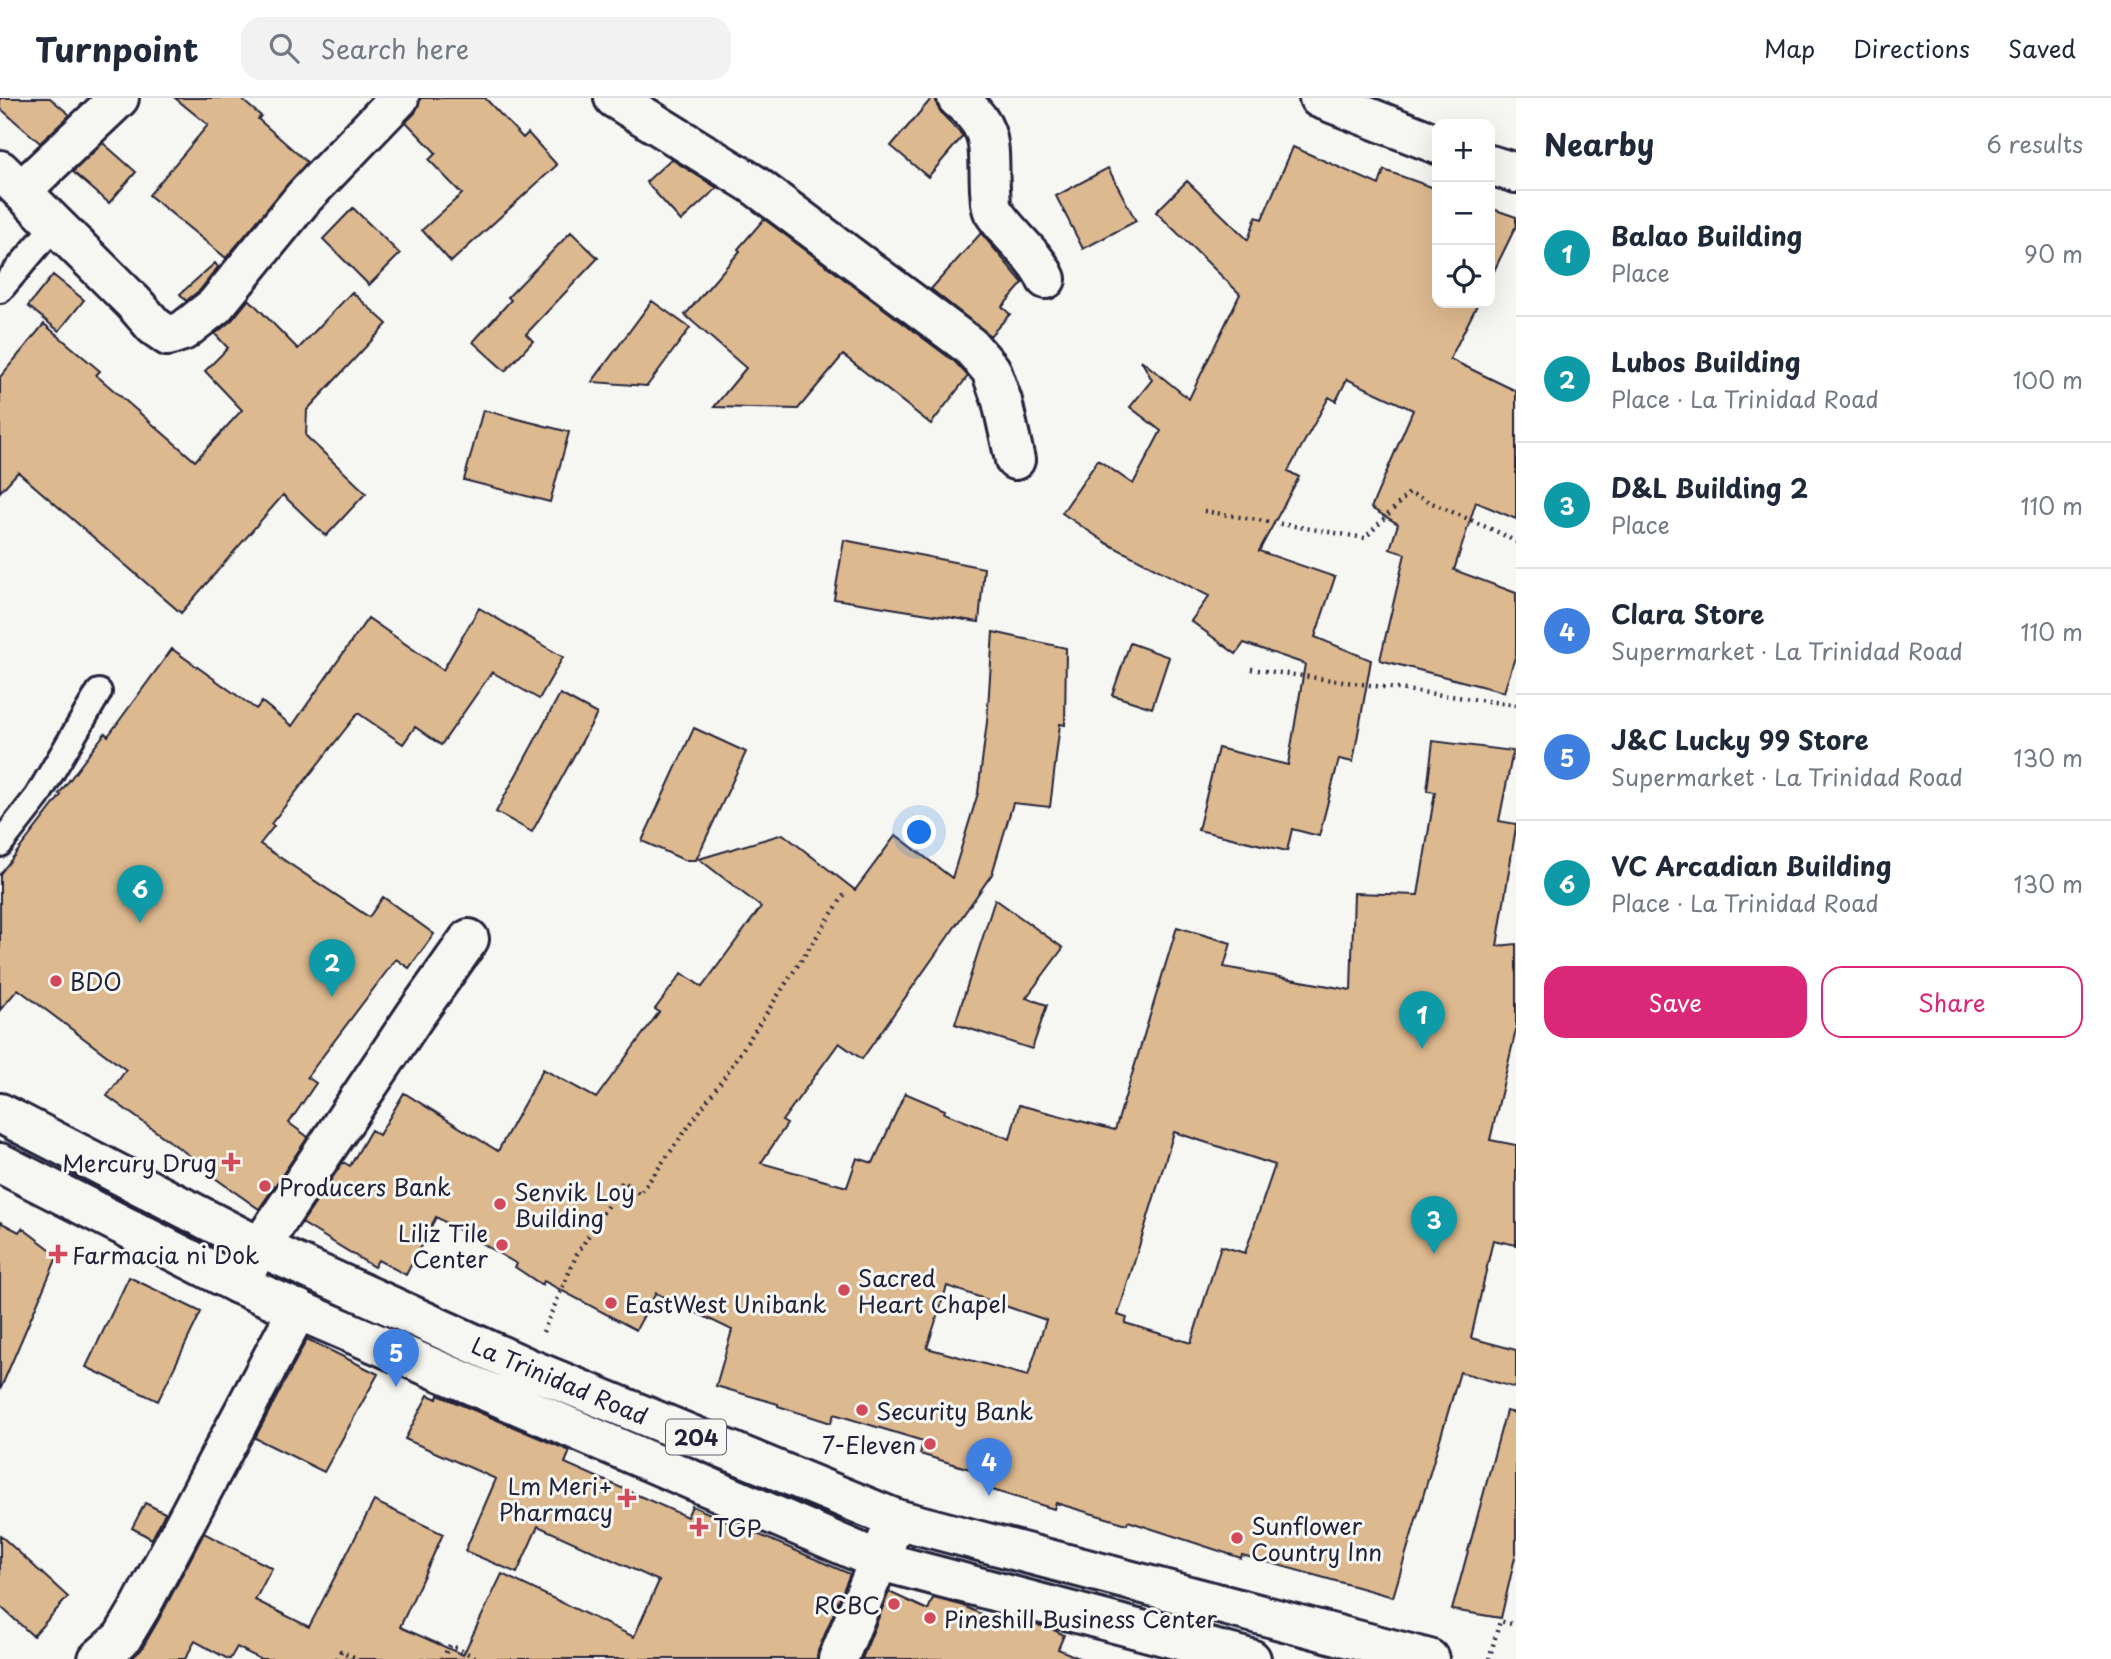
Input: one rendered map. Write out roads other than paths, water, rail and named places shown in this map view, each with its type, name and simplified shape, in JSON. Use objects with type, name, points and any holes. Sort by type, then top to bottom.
[{"type":"main road","points":[[120,98],[11,180],[154,326],[168,336],[183,331],[215,306],[304,197],[398,98]]},
{"type":"main road","points":[[614,98],[752,184],[970,346],[991,370],[1002,401],[1015,460]]},
{"type":"main road","points":[[957,98],[974,111],[988,136],[991,208],[1028,255],[1041,267],[1046,279]]},
{"type":"main road","points":[[1319,98],[1432,142]]},
{"type":"main road","points":[[1495,167],[1516,173]]},
{"type":"main road","points":[[239,1284],[260,1247],[469,939]]},
{"type":"main road","name":"La Trinidad Road","points":[[0,1113],[260,1247],[527,1368],[896,1519],[1429,1659]]},
{"type":"main road","name":"La Trinidad Road","points":[[0,1163],[239,1284],[880,1561],[1251,1659]]},
{"type":"main road","points":[[128,1228],[151,1191]]},
{"type":"main road","points":[[98,1659],[122,1638],[140,1608],[298,1309]]},
{"type":"main road","points":[[838,1659],[896,1519]]},
{"type":"lane","points":[[0,290],[54,226]]},
{"type":"lane","points":[[3,834],[37,797],[99,692]]},
{"type":"place","name":"VC Arcadian Building","points":[[140,923]]},
{"type":"place","name":"BDO","points":[[56,981]]},
{"type":"place","name":"Lubos Building","points":[[332,997]]},
{"type":"place","name":"Balao Building","points":[[1422,1049]]},
{"type":"place","name":"Mercury Drug","points":[[231,1162]]},
{"type":"place","name":"Producers Bank","points":[[265,1186]]},
{"type":"place","name":"Senvik Loy Building","points":[[500,1204]]},
{"type":"place","name":"Liliz Tile Center","points":[[502,1245]]},
{"type":"place","name":"Farmacia ni Dok","points":[[58,1254]]},
{"type":"place","name":"D&L Building 2","points":[[1434,1254]]},
{"type":"place","name":"Sacred Heart Chapel","points":[[844,1290]]},
{"type":"place","name":"EastWest Unibank","points":[[611,1303]]},
{"type":"place","name":"J&C Lucky 99 Store","points":[[396,1387]]},
{"type":"place","name":"Security Bank","points":[[862,1410]]},
{"type":"place","name":"7-Eleven","points":[[930,1444]]},
{"type":"place","name":"Clara Store","points":[[989,1496]]},
{"type":"place","name":"Lm Meri+ Pharmacy","points":[[627,1498]]},
{"type":"place","name":"TGP","points":[[699,1527]]},
{"type":"place","name":"Sunflower Country Inn","points":[[1237,1538]]},
{"type":"place","name":"RCBC","points":[[894,1604]]},
{"type":"place","name":"Pineshill Business Center","points":[[930,1618]]}]
